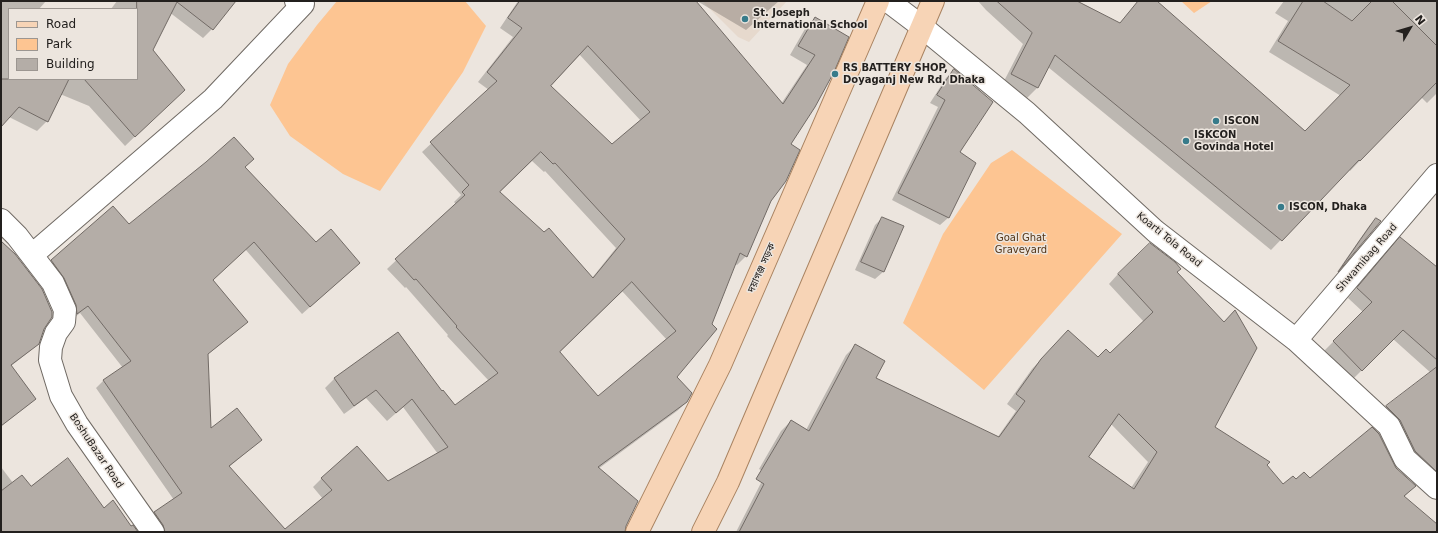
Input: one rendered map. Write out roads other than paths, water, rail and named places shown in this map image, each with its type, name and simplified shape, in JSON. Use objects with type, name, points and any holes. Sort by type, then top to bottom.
[{"type":"main road","name":"দয়াগঞ্জ সড়ক","points":[[637,532],[720,365],[878,1]]},
{"type":"main road","points":[[703,532],[728,482],[921,26],[933,1]]},
{"type":"street","points":[[32,255],[213,99],[303,4],[296,1]]},
{"type":"street","name":"Koarti Tola Road","points":[[888,1],[921,26],[1027,113],[1155,231],[1296,340],[1389,426],[1405,459],[1437,488]]},
{"type":"street","name":"Shwamibag Road","points":[[1296,340],[1437,176]]},
{"type":"street","name":"BoshuBazar Road","points":[[1,220],[17,236],[53,283],[65,310],[64,322],[56,333],[51,347],[50,360],[61,396],[77,424],[153,532]]},
{"type":"place","name":"St. Joseph International School","points":[[745,19]]},
{"type":"place","name":"RS BATTERY SHOP, Doyaganj New Rd, Dhaka","points":[[835,74]]},
{"type":"place","name":"ISCON","points":[[1216,121]]},
{"type":"place","name":"ISKCON Govinda Hotel","points":[[1186,141]]},
{"type":"place","name":"ISCON, Dhaka","points":[[1281,207]]},
{"type":"park label","name":"Goal Ghat Graveyard","points":[[1021,244]]}]
